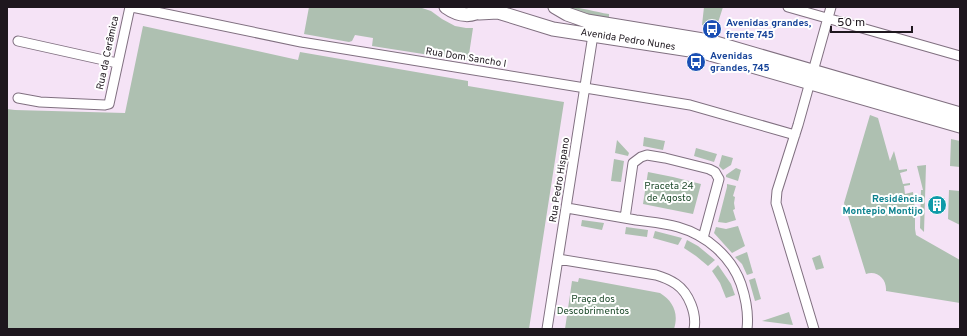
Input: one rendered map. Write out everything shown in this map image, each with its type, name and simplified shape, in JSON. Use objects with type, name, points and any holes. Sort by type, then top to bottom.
[{"type":"street","name":"Rua da Cerâmica","points":[[18,98],[40,102],[109,104],[117,63],[131,7]]},
{"type":"street","name":"Rua Dom Sancho I","points":[[131,7],[295,41],[690,105],[795,135]]},
{"type":"street","name":"Avenida Pedro Nunes","points":[[446,7],[453,12],[462,15],[471,15],[484,10],[498,12],[547,28],[703,52],[960,114]]},
{"type":"street","name":"Avenida Pedro Nunes","points":[[555,7],[567,14],[588,21],[709,41],[811,77],[960,126]]},
{"type":"street","points":[[788,7],[960,56]]},
{"type":"street","points":[[814,329],[776,203],[777,191],[795,135],[831,7]]},
{"type":"street","name":"Rua Pedro Hispano","points":[[547,329],[593,35]]},
{"type":"street","points":[[18,41],[117,63]]},
{"type":"street","points":[[625,218],[633,164],[637,160],[647,155],[689,164],[715,172],[719,179],[703,238]]},
{"type":"street","points":[[567,208],[679,227],[703,238],[712,244],[724,256],[740,280],[747,306],[747,329]]},
{"type":"street","points":[[558,259],[667,278],[677,285],[691,304],[698,329]]},
{"type":"green space","points":[[309,7],[422,8],[431,11],[455,26],[473,28],[468,61],[372,46],[373,38],[355,35],[352,41],[349,42],[304,34]]},
{"type":"green space","points":[[567,7],[609,14],[609,19],[588,15]]},
{"type":"green space","points":[[704,7],[723,7],[716,29],[702,25]]},
{"type":"green space","points":[[143,26],[298,60],[300,52],[468,81],[468,86],[564,102],[529,329],[7,329],[7,109],[125,113]]},
{"type":"green space","points":[[870,115],[878,118],[890,161],[894,151],[899,170],[907,169],[907,171],[900,173],[903,184],[910,183],[910,185],[904,186],[905,194],[913,192],[916,235],[960,260],[960,303],[886,291],[885,283],[880,276],[874,273],[866,274],[844,203]]},
{"type":"green space","points":[[644,137],[665,141],[663,150],[643,146]]},
{"type":"green space","points":[[951,139],[960,141],[960,167],[950,166]]},
{"type":"green space","points":[[617,140],[629,153],[628,156],[615,153]]},
{"type":"green space","points":[[696,148],[717,154],[714,162],[694,156]]},
{"type":"green space","points":[[722,155],[733,158],[731,165],[723,170],[719,166]]},
{"type":"green space","points":[[614,159],[624,161],[621,182],[611,181]]},
{"type":"green space","points":[[926,165],[924,232],[920,228],[921,190],[923,190],[917,166]]},
{"type":"green space","points":[[736,168],[741,170],[738,181],[726,177],[726,175]]},
{"type":"green space","name":"Praceta 24 de Agosto","points":[[648,172],[701,184],[693,214],[643,204]]},
{"type":"green space","points":[[727,184],[736,186],[733,196],[735,197],[735,209],[733,210],[736,220],[726,223],[718,222],[727,187]]},
{"type":"green space","points":[[949,190],[960,191],[960,225],[948,219]]},
{"type":"green space","points":[[582,220],[604,223],[602,230],[581,226]]},
{"type":"green space","points":[[738,226],[745,246],[732,253],[714,233],[716,227],[726,229]]},
{"type":"green space","points":[[626,227],[648,230],[647,237],[625,234]]},
{"type":"green space","points":[[655,231],[682,238],[678,245],[653,238]]},
{"type":"green space","points":[[687,240],[698,246],[715,260],[708,266],[684,248]]},
{"type":"green space","points":[[747,252],[753,273],[747,275],[742,264],[735,257]]},
{"type":"green space","points":[[820,255],[824,268],[816,270],[812,258]]},
{"type":"green space","points":[[718,265],[731,284],[735,295],[726,298],[720,283],[712,271]]},
{"type":"green space","name":"Praça dos Descobrimentos","points":[[579,278],[660,293],[665,296],[674,308],[676,318],[674,329],[565,329],[572,281],[578,282]]},
{"type":"green space","points":[[755,278],[761,299],[755,301],[749,280]]},
{"type":"green space","points":[[789,312],[793,325],[762,321]]},
{"type":"place","name":"Avenidas grandes, frente 745","points":[[712,29]]},
{"type":"place","name":"Avenidas grandes, 745","points":[[696,62]]},
{"type":"place","name":"Residência Montepio Montijo","points":[[937,205]]}]
